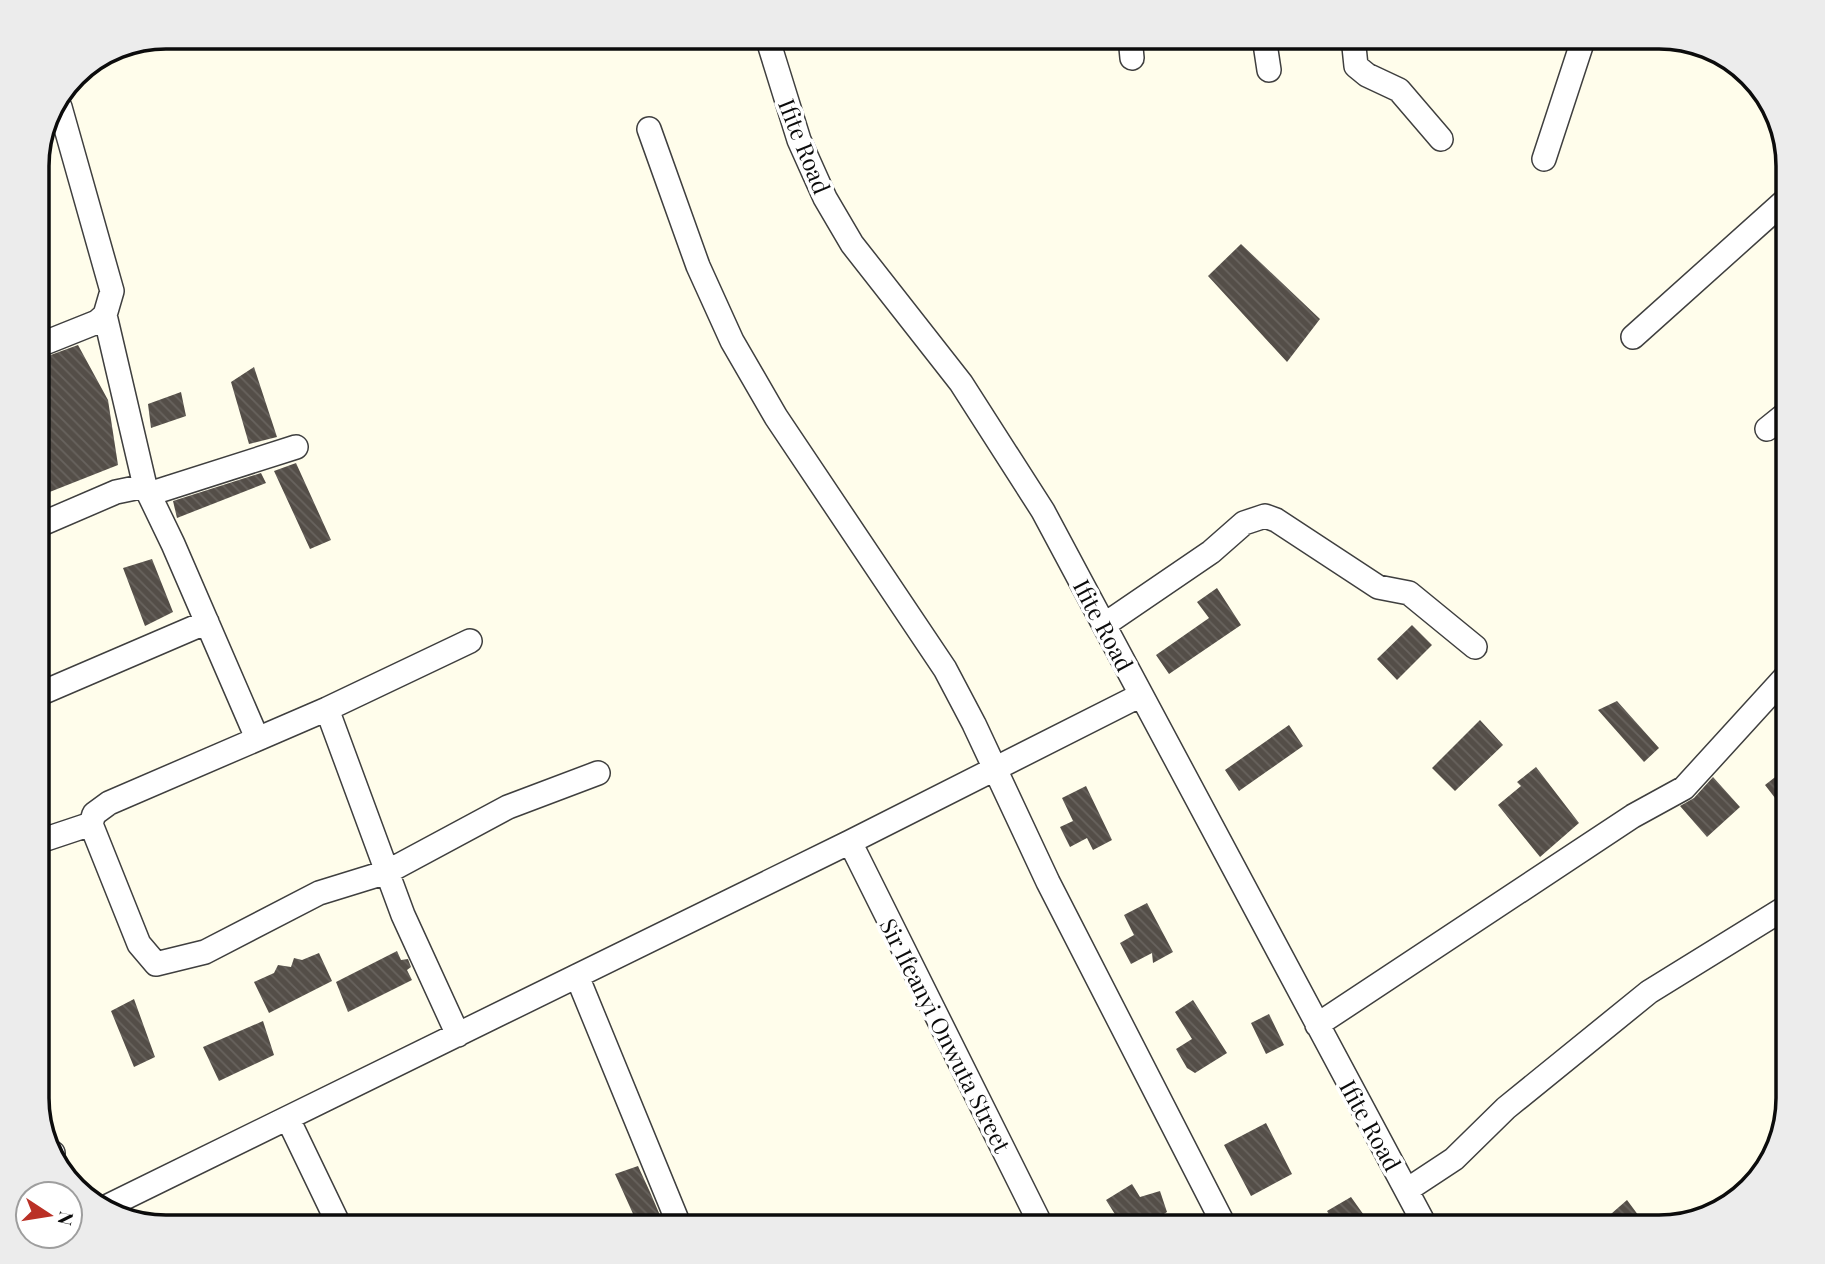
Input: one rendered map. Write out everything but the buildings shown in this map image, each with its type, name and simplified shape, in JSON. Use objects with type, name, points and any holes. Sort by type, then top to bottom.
[{"type":"street","name":"Ifite Road","points":[[771,49],[799,140],[824,198],[852,244],[961,383],[1043,511],[1420,1215]]},
{"type":"street","points":[[1266,49],[1269,70]]},
{"type":"street","points":[[1354,49],[1356,66],[1367,75],[1399,90],[1441,139]]},
{"type":"street","points":[[1544,159],[1580,49]]},
{"type":"street","points":[[62,113],[112,291],[105,315],[147,490],[257,738]]},
{"type":"street","points":[[649,129],[698,266],[732,341],[776,417],[945,669],[1048,882],[1219,1215]]},
{"type":"street","points":[[1633,337],[1776,209]]},
{"type":"street","points":[[49,341],[97,322],[105,315]]},
{"type":"street","points":[[1767,429],[1776,422]]},
{"type":"street","points":[[49,521],[106,496],[147,490],[296,447]]},
{"type":"street","points":[[1104,625],[1211,552],[1244,523],[1265,516],[1276,520],[1378,587],[1409,593],[1475,647]]},
{"type":"street","points":[[49,690],[207,622]]},
{"type":"street","points":[[470,641],[327,709],[257,738],[166,781],[109,803],[94,814],[91,824],[139,944],[156,964],[205,952],[320,893],[387,872],[508,807],[598,773]]},
{"type":"street","points":[[1317,1025],[1633,816],[1684,788],[1776,687]]},
{"type":"street","points":[[114,1203],[850,842],[1141,695]]},
{"type":"street","points":[[327,709],[387,872],[458,1035]]},
{"type":"street","points":[[49,838],[91,824]]},
{"type":"street","name":"Sir Ifeanyi Onwuta Street","points":[[850,842],[1036,1215]]},
{"type":"street","points":[[1407,1190],[1454,1159],[1507,1108],[1649,992],[1776,913]]},
{"type":"street","points":[[577,976],[675,1215]]},
{"type":"street","points":[[288,1119],[334,1215]]}]
